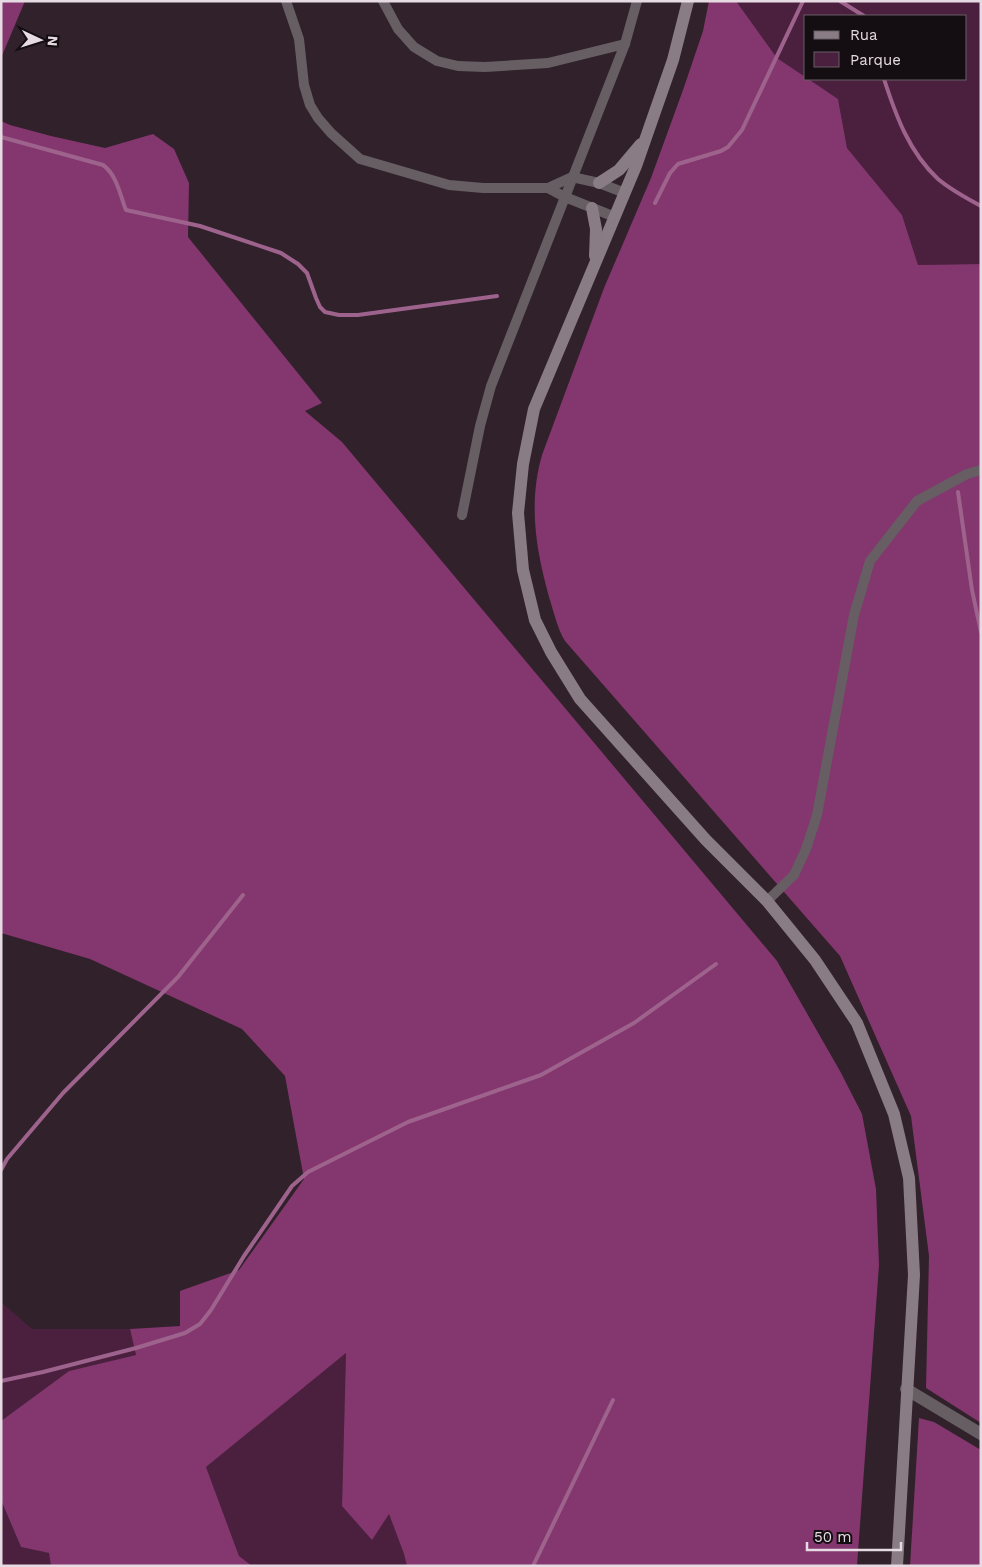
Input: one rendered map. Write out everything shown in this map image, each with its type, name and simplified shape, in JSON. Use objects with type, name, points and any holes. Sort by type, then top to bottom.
[{"type":"main road","points":[[688,1],[673,60],[647,136],[595,266],[534,409],[522,464],[518,514],[523,570],[535,620],[551,652],[580,699],[706,840],[767,901],[815,960],[857,1023],[894,1114],[909,1178],[914,1275],[897,1566]]},
{"type":"main road","points":[[599,183],[619,170],[647,136]]},
{"type":"main road","points":[[592,208],[596,229],[595,266]]},
{"type":"street","points":[[286,1],[299,39],[304,84],[310,105],[331,133],[360,159],[449,185],[483,188],[548,188],[572,177],[599,183],[625,193]]},
{"type":"street","points":[[383,1],[398,29],[414,47],[437,61],[458,66],[484,68],[548,63],[625,44]]},
{"type":"street","points":[[462,515],[480,426],[491,386],[625,44],[637,1]]},
{"type":"street","points":[[548,188],[615,217]]},
{"type":"street","points":[[767,901],[794,875],[806,849],[816,815],[854,615],[870,561],[917,501],[967,474],[981,470]]},
{"type":"street","points":[[906,1389],[981,1434]]},
{"type":"green space","points":[[736,1],[981,1],[981,264],[918,265],[902,215],[847,148],[838,99],[809,80],[967,80],[967,15],[804,15],[804,77],[777,58]]},
{"type":"green space","points":[[1,1302],[32,1329],[130,1329],[136,1355],[69,1371],[1,1421]]},
{"type":"green space","points":[[346,1353],[342,1506],[389,1514],[407,1566],[252,1566],[239,1556],[206,1467]]},
{"type":"green space","points":[[1,1500],[21,1547],[49,1553],[51,1566],[1,1566]]},
{"type":"shaded area","points":[[1,1],[25,1],[1,58]]},
{"type":"shaded area","points":[[709,1],[736,1],[777,58],[804,76],[804,80],[810,80],[838,99],[847,148],[902,215],[918,265],[981,264],[981,1423],[926,1388],[929,1256],[911,1116],[840,956],[565,641],[556,620],[540,562],[535,527],[535,491],[542,455],[604,288],[651,178],[703,31]]},
{"type":"shaded area","points":[[1,121],[51,136],[105,148],[153,134],[174,149],[189,183],[188,237],[322,403],[305,411],[342,442],[777,961],[840,1071],[862,1114],[876,1189],[879,1265],[857,1566],[407,1566],[389,1514],[372,1540],[342,1506],[346,1353],[206,1467],[239,1556],[252,1566],[51,1566],[49,1553],[21,1547],[1,1500],[1,1421],[69,1371],[136,1355],[130,1329],[180,1326],[180,1291],[239,1270],[304,1179],[285,1076],[242,1029],[90,959],[1,933]]},
{"type":"shaded area","points":[[919,1418],[934,1422],[981,1450],[981,1566],[910,1566]]},
{"type":"waterway","points":[[655,203],[670,173],[678,164],[721,151],[728,147],[742,130],[803,1]]},
{"type":"waterway","points":[[840,1],[862,15]]},
{"type":"waterway","points":[[884,80],[899,120],[919,157],[943,183],[981,206]]},
{"type":"waterway","points":[[1,137],[103,165],[112,174],[126,210],[200,226],[281,253],[298,264],[307,273],[320,307],[325,312],[339,315],[358,315],[497,296]]},
{"type":"waterway","points":[[958,492],[972,590],[981,632]]},
{"type":"waterway","points":[[1,1170],[7,1159],[63,1093],[178,977],[243,895]]},
{"type":"waterway","points":[[1,1381],[136,1348],[185,1333],[200,1324],[211,1310],[244,1256],[292,1186],[308,1172],[408,1122],[541,1075],[634,1023],[716,964]]},
{"type":"waterway","points":[[533,1566],[613,1400]]}]
